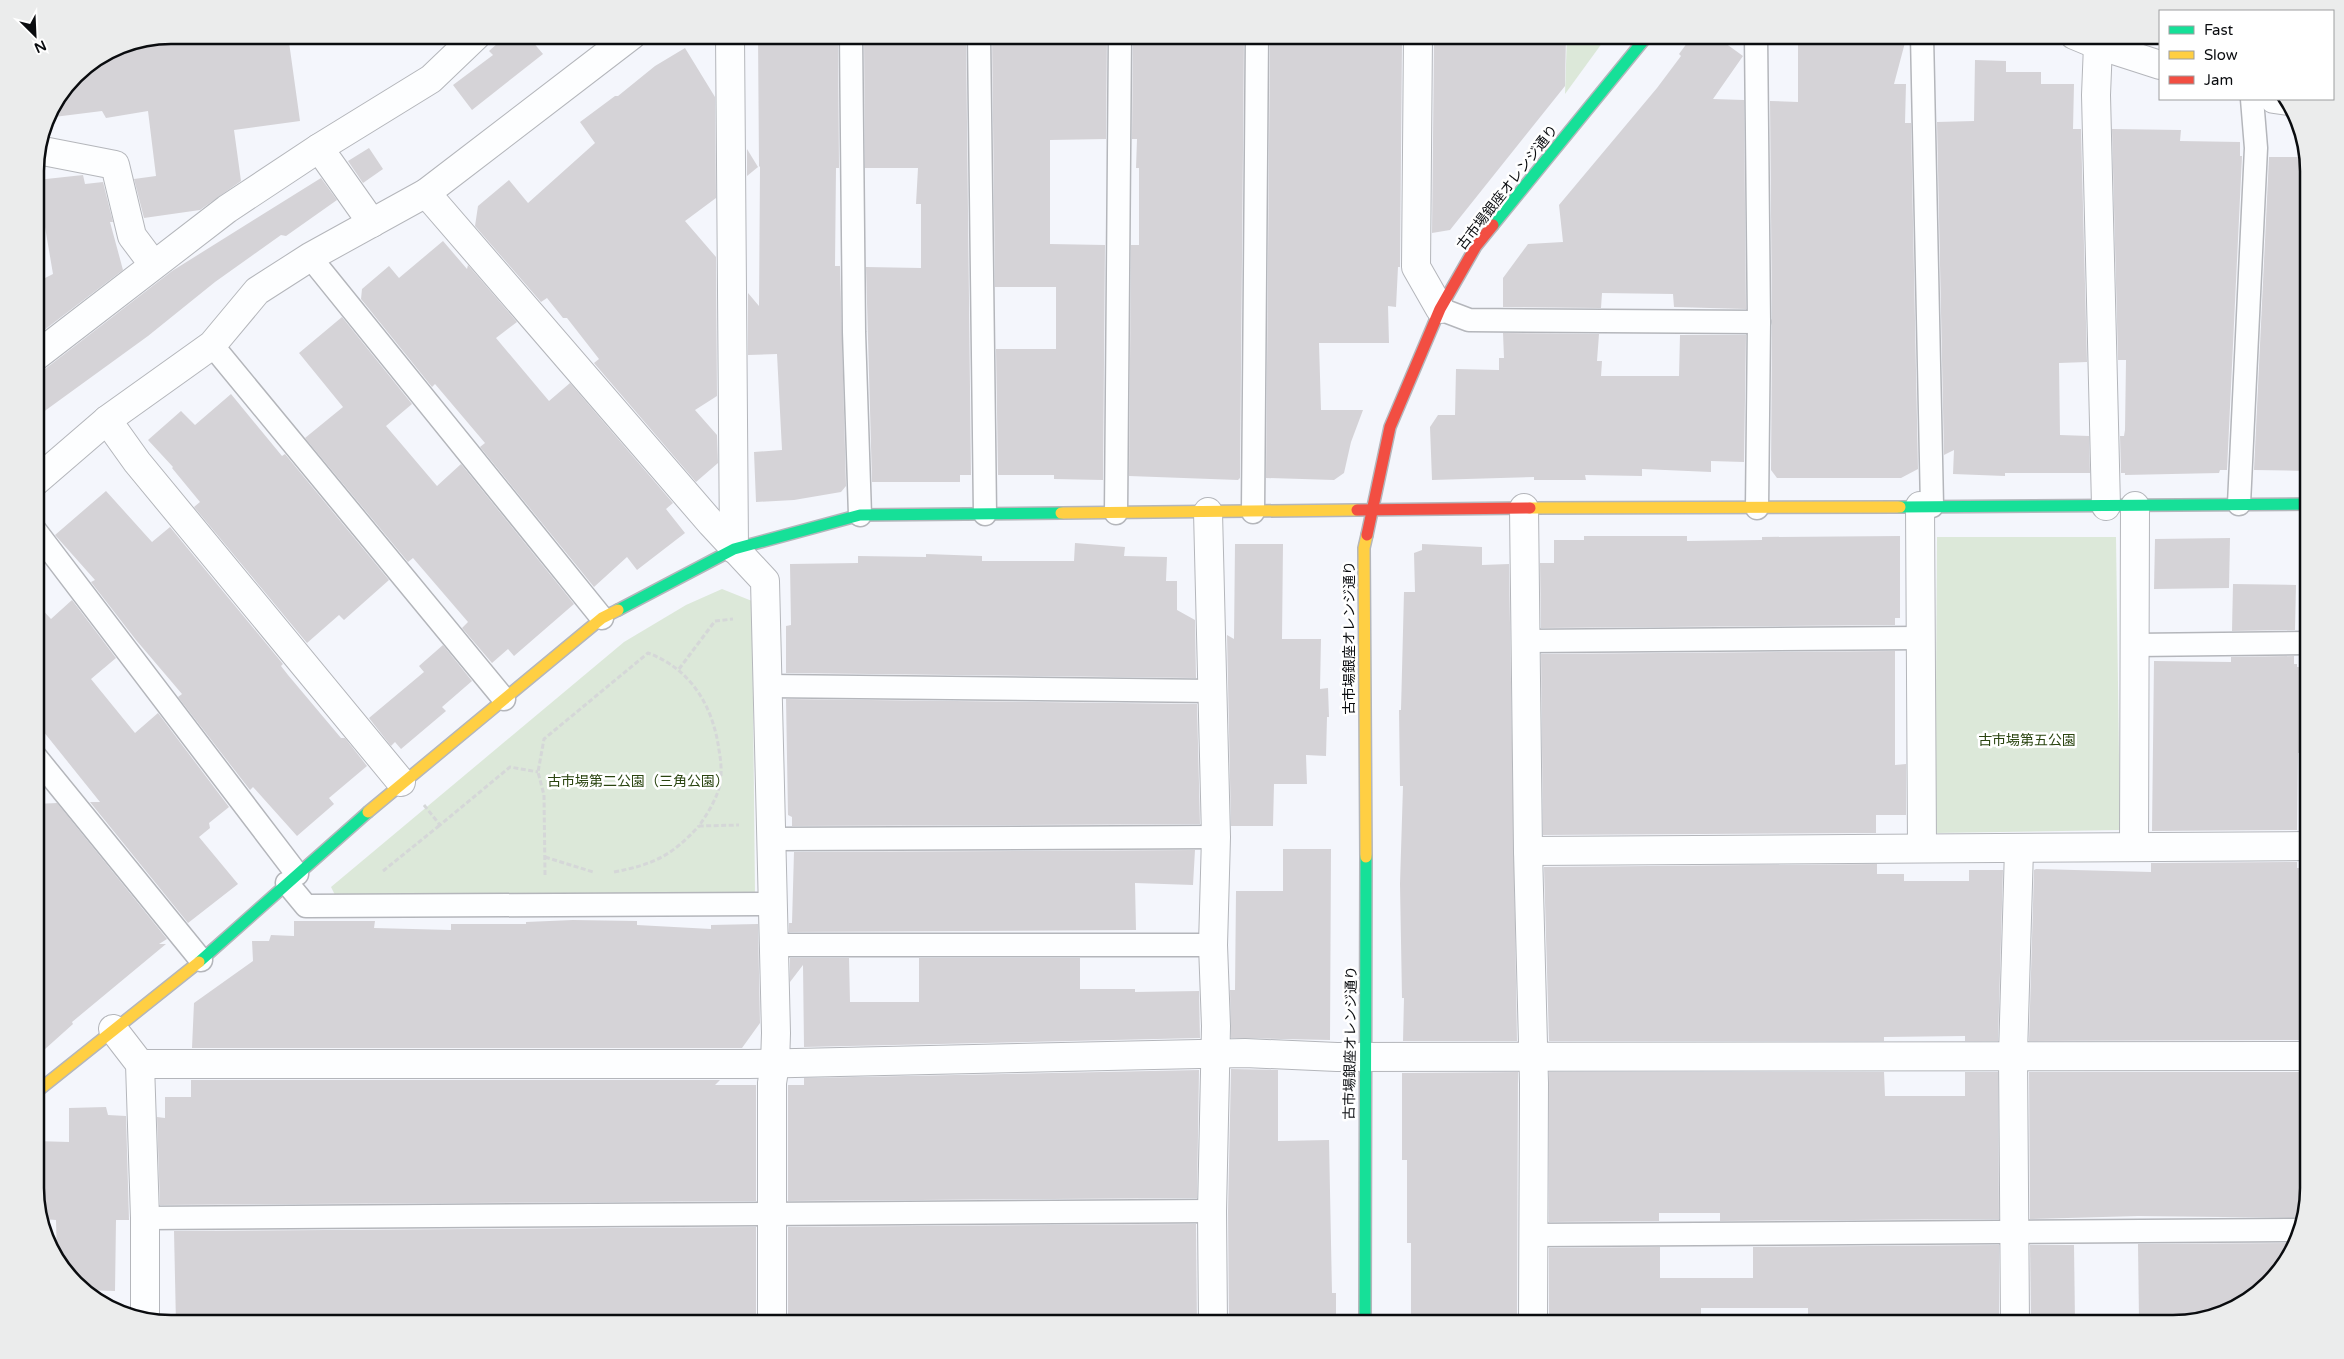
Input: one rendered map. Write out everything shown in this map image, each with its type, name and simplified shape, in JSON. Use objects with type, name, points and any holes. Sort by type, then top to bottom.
[{"type":"street","points":[[44,350],[153,264],[227,209],[318,148],[431,79],[468,44]]},
{"type":"street","points":[[44,474],[107,420],[212,345],[257,291],[310,257],[426,193],[620,44]]},
{"type":"street","points":[[730,44],[734,548]]},
{"type":"street","points":[[1418,44],[1416,267],[1440,309]]},
{"type":"street","name":"古市場銀座オレンジ通り","points":[[1365,1315],[1364,1055],[1367,1027],[1364,548],[1390,427],[1440,309],[1476,246],[1641,44]]},
{"type":"street","points":[[2094,44],[2159,65]]},
{"type":"street","points":[[2098,46],[2096,95],[2106,506]]},
{"type":"street","points":[[318,148],[372,223]]},
{"type":"street","points":[[45,151],[115,165],[132,236],[153,264]]},
{"type":"street","points":[[426,193],[734,548],[765,581],[772,832],[775,1064],[772,1083],[772,1315]]},
{"type":"street","points":[[107,420],[137,462],[411,791]]},
{"type":"street","points":[[44,1085],[201,960],[292,878],[411,791],[504,699],[602,618],[734,548],[860,515],[1252,512],[1373,509],[1408,511],[1524,508],[2300,504]]},
{"type":"street","points":[[1922,847],[1921,638],[1926,506]]},
{"type":"street","points":[[2134,847],[2135,506]]},
{"type":"street","points":[[1524,508],[1528,851],[1533,1056],[1533,1315]]},
{"type":"street","points":[[1208,512],[1214,691],[1216,837],[1213,945],[1213,1315]]},
{"type":"street","points":[[1528,851],[2300,846]]},
{"type":"street","points":[[2015,1315],[2012,1056],[2019,849]]},
{"type":"street","points":[[113,1029],[140,1064],[145,1218],[145,1312]]},
{"type":"street","points":[[140,1064],[775,1064],[1245,1053],[1337,1057],[1364,1055],[2300,1056]]},
{"type":"lane","points":[[851,44],[854,332],[860,515]]},
{"type":"lane","points":[[979,44],[984,514]]},
{"type":"lane","points":[[1116,513],[1120,44]]},
{"type":"lane","points":[[1252,512],[1257,44]]},
{"type":"lane","points":[[1756,44],[1759,322],[1757,508]]},
{"type":"lane","points":[[1922,44],[1926,506]]},
{"type":"lane","points":[[2239,504],[2256,148],[2252,100]]},
{"type":"lane","points":[[310,257],[602,618]]},
{"type":"lane","points":[[1440,309],[1469,320],[1759,322]]},
{"type":"lane","points":[[212,345],[504,699]]},
{"type":"lane","points":[[44,542],[292,878],[306,906],[772,904]]},
{"type":"lane","points":[[1526,642],[1921,638]]},
{"type":"lane","points":[[2135,645],[2300,644]]},
{"type":"lane","points":[[768,686],[1214,691]]},
{"type":"lane","points":[[44,767],[201,960]]},
{"type":"lane","points":[[772,832],[1216,837]]},
{"type":"lane","points":[[773,945],[1213,945]]},
{"type":"lane","points":[[145,1218],[1212,1211]]},
{"type":"lane","points":[[1533,1235],[2293,1230]]},
{"type":"path","points":[[679,669],[714,621],[766,616]]},
{"type":"path","points":[[546,905],[544,795],[538,772],[544,739],[648,653],[679,669],[704,698],[716,731],[720,757],[720,785],[699,826],[682,844],[663,858],[633,868],[612,872]]},
{"type":"path","points":[[383,871],[510,767],[538,772]]},
{"type":"path","points":[[411,791],[440,825]]},
{"type":"path","points":[[699,826],[772,832]]},
{"type":"path","points":[[545,857],[594,872]]},
{"type":"green space","points":[[1567,44],[1601,44],[1565,94]]},
{"type":"green space","name":"古市場第五公園","points":[[1937,537],[2116,537],[2120,830],[1935,833]]},
{"type":"green space","name":"古市場第二公園（三角公園）","points":[[722,589],[752,601],[755,895],[337,899],[331,887],[624,642],[686,605]]},
{"type":"building","points":[[171,44],[289,44],[300,121],[234,130],[241,181],[200,210],[144,218],[134,179],[156,176],[148,111],[106,118],[102,111],[56,117],[70,93],[87,75],[100,65],[130,50],[146,46]]},
{"type":"building","points":[[497,44],[535,44],[543,54],[472,110],[453,85],[493,55],[489,51]]},
{"type":"building","points":[[758,44],[838,44],[839,168],[836,168],[835,266],[840,266],[846,486],[841,492],[794,500],[756,502],[754,452],[782,450],[777,354],[748,355],[748,293],[759,306]]},
{"type":"building","points":[[864,44],[966,44],[971,475],[960,475],[960,482],[872,482],[866,267],[921,268],[921,204],[916,204],[918,168],[865,168]]},
{"type":"building","points":[[992,44],[1107,44],[1106,139],[1050,140],[1050,244],[1105,245],[1103,480],[1054,479],[1054,475],[998,475],[996,349],[1056,349],[1056,287],[995,287]]},
{"type":"building","points":[[1133,44],[1244,44],[1240,478],[1238,480],[1129,476],[1131,245],[1139,245],[1139,168],[1136,168],[1137,139],[1132,139]]},
{"type":"building","points":[[1270,44],[1402,44],[1400,267],[1398,267],[1396,307],[1388,306],[1389,343],[1319,343],[1321,410],[1363,410],[1351,442],[1344,473],[1334,480],[1266,478]]},
{"type":"building","points":[[1434,44],[1566,44],[1565,86],[1450,230],[1432,233]]},
{"type":"building","points":[[1686,44],[1726,44],[1743,56],[1713,99],[1744,100],[1746,309],[1674,307],[1673,294],[1602,293],[1601,308],[1503,307],[1503,278],[1528,244],[1563,242],[1559,205],[1657,88],[1681,56],[1679,54]]},
{"type":"building","points":[[1798,44],[1905,44],[1894,84],[1906,84],[1905,123],[1911,123],[1918,469],[1901,478],[1777,478],[1771,470],[1770,101],[1798,102]]},
{"type":"building","points":[[685,48],[715,97],[716,198],[685,221],[716,257],[717,396],[695,410],[717,435],[718,463],[696,482],[594,363],[599,359],[567,318],[563,318],[547,298],[541,302],[475,226],[478,206],[509,180],[528,203],[595,143],[580,122],[615,96],[618,96],[655,66]]},
{"type":"building","points":[[1975,60],[2006,61],[2006,72],[2041,72],[2041,84],[2074,84],[2073,129],[2081,129],[2087,362],[2059,363],[2060,435],[2089,436],[2090,473],[2005,473],[2005,476],[1953,474],[1954,450],[1944,455],[1937,122],[1974,121]]},
{"type":"building","points":[[2112,129],[2181,130],[2180,141],[2240,142],[2240,156],[2242,156],[2227,470],[2220,470],[2219,473],[2125,475],[2125,473],[2121,473],[2120,436],[2124,436],[2125,430],[2126,360],[2118,360]]},
{"type":"building","points":[[369,148],[383,169],[363,183],[348,161]]},
{"type":"building","points":[[747,149],[758,167],[747,176]]},
{"type":"building","points":[[2269,157],[2299,157],[2300,471],[2254,470]]},
{"type":"building","points":[[83,175],[85,184],[103,182],[113,222],[110,222],[123,270],[44,330],[44,278],[53,274],[44,221],[44,179]]},
{"type":"building","points":[[321,178],[337,200],[286,236],[281,235],[215,282],[148,336],[44,411],[44,369],[172,271]]},
{"type":"building","points":[[443,241],[467,269],[468,265],[517,322],[496,338],[549,401],[570,383],[673,503],[666,509],[685,533],[637,570],[627,557],[594,587],[480,447],[485,443],[435,384],[432,387],[361,299],[362,289],[389,266],[399,278]]},
{"type":"building","points":[[342,317],[412,404],[386,426],[437,486],[461,464],[574,604],[514,656],[508,649],[492,663],[462,628],[468,622],[413,558],[408,562],[305,438],[343,407],[299,353]]},
{"type":"building","points":[[1503,333],[1599,334],[1597,361],[1602,361],[1601,376],[1679,376],[1680,335],[1746,335],[1744,462],[1711,461],[1711,472],[1642,469],[1642,476],[1585,475],[1586,480],[1534,480],[1534,477],[1432,480],[1430,427],[1438,415],[1455,415],[1456,369],[1499,370],[1499,358],[1504,358]]},
{"type":"building","points":[[231,394],[282,456],[285,454],[389,580],[344,620],[339,615],[307,643],[194,507],[200,502],[173,467],[148,440],[181,411],[195,425]]},
{"type":"building","points":[[106,491],[152,542],[170,527],[283,664],[281,666],[288,675],[341,738],[345,738],[367,766],[329,798],[334,804],[297,836],[253,787],[250,790],[178,697],[182,694],[136,640],[91,582],[95,580],[55,535]]},
{"type":"building","points":[[1584,536],[1687,536],[1687,541],[1762,540],[1762,537],[1900,536],[1900,618],[1895,618],[1895,625],[1541,628],[1540,563],[1554,563],[1554,540],[1584,540]]},
{"type":"building","points":[[2230,538],[2229,588],[2154,589],[2155,539]]},
{"type":"building","points":[[1075,543],[1125,547],[1124,556],[1167,557],[1166,581],[1177,581],[1177,610],[1195,620],[1196,678],[786,673],[786,626],[791,625],[790,564],[858,563],[858,556],[926,557],[926,554],[982,556],[982,561],[1074,561]]},
{"type":"building","points":[[1235,544],[1283,544],[1282,639],[1321,639],[1320,689],[1328,688],[1329,717],[1327,717],[1326,756],[1306,755],[1307,784],[1274,784],[1273,826],[1231,826],[1227,635],[1234,639]]},
{"type":"building","points":[[1422,544],[1482,547],[1482,565],[1509,564],[1517,1041],[1403,1041],[1404,998],[1402,998],[1400,884],[1403,786],[1400,786],[1399,710],[1401,710],[1404,592],[1415,592],[1414,553],[1422,550]]},
{"type":"building","points":[[2233,584],[2296,585],[2295,630],[2232,631]]},
{"type":"building","points":[[72,600],[116,658],[91,679],[135,733],[158,713],[229,807],[209,823],[210,828],[199,837],[238,884],[188,923],[90,802],[100,802],[44,732],[44,612],[51,619]]},
{"type":"building","points":[[443,645],[472,681],[442,707],[446,711],[401,749],[395,742],[391,746],[369,718],[424,672],[419,666]]},
{"type":"building","points":[[1895,651],[1895,765],[1906,764],[1906,815],[1876,815],[1876,833],[1543,835],[1541,654]]},
{"type":"building","points":[[2294,656],[2294,664],[2300,667],[2300,753],[2298,753],[2297,830],[2152,831],[2154,661],[2231,662],[2231,657]]},
{"type":"building","points":[[786,699],[1197,704],[1200,824],[792,826],[792,817],[788,815]]},
{"type":"building","points":[[57,803],[167,939],[159,944],[166,944],[72,1022],[73,1024],[44,1050],[44,804]]},
{"type":"building","points":[[1283,849],[1331,849],[1330,1040],[1231,1038],[1230,990],[1235,990],[1236,891],[1283,891]]},
{"type":"building","points":[[1195,850],[1193,885],[1135,883],[1136,930],[789,932],[789,923],[792,923],[794,852]]},
{"type":"building","points":[[2297,862],[2297,868],[2300,868],[2300,1040],[2029,1041],[2034,870],[2151,872],[2151,863]]},
{"type":"building","points":[[1877,864],[1877,874],[1904,874],[1904,881],[1969,881],[1969,870],[2003,870],[1998,1041],[1965,1041],[1965,1036],[1884,1037],[1884,1041],[1549,1041],[1544,867]]},
{"type":"building","points":[[573,920],[637,921],[637,925],[711,929],[711,925],[758,924],[760,1023],[742,1048],[192,1048],[194,1003],[253,961],[252,941],[269,941],[271,935],[294,936],[294,921],[375,921],[374,928],[451,930],[451,924],[526,924],[526,922]]},
{"type":"building","points":[[790,958],[849,958],[850,1002],[919,1002],[919,958],[1080,958],[1080,989],[1135,989],[1135,992],[1199,991],[1200,1038],[804,1047],[803,965],[790,982]]},
{"type":"building","points":[[1231,1069],[1278,1070],[1278,1141],[1329,1140],[1332,1293],[1336,1293],[1336,1315],[1229,1315],[1228,1211]]},
{"type":"building","points":[[1199,1070],[1197,1198],[788,1201],[788,1085],[804,1085],[804,1078]]},
{"type":"building","points":[[1518,1072],[1517,1315],[1411,1315],[1411,1243],[1407,1243],[1407,1160],[1402,1160],[1402,1073]]},
{"type":"building","points":[[1549,1072],[1884,1072],[1885,1096],[1965,1096],[1965,1072],[1998,1072],[1999,1219],[1720,1221],[1720,1213],[1659,1213],[1659,1221],[1549,1222]]},
{"type":"building","points":[[2029,1072],[2300,1072],[2300,1188],[2297,1218],[2138,1216],[2030,1219]]},
{"type":"building","points":[[191,1080],[720,1080],[715,1085],[756,1085],[756,1201],[160,1205],[157,1117],[165,1118],[165,1097],[191,1097]]},
{"type":"building","points":[[106,1107],[108,1115],[126,1116],[129,1220],[116,1220],[115,1291],[95,1290],[81,1278],[70,1266],[57,1244],[56,1220],[48,1219],[44,1196],[44,1141],[69,1142],[69,1108]]},
{"type":"building","points":[[1196,1224],[1197,1315],[788,1315],[788,1227]]},
{"type":"building","points":[[756,1227],[756,1315],[176,1315],[174,1231]]},
{"type":"building","points":[[2288,1243],[2274,1266],[2263,1278],[2237,1298],[2222,1306],[2206,1311],[2173,1315],[2139,1315],[2138,1244]]},
{"type":"building","points":[[1999,1245],[1999,1315],[1808,1315],[1808,1308],[1701,1308],[1701,1315],[1549,1315],[1549,1248],[1660,1247],[1660,1278],[1753,1278],[1753,1247]]},
{"type":"building","points":[[2030,1245],[2074,1245],[2075,1315],[2031,1315]]},
{"type":"traffic: fast","points":[[1493,225],[1641,44]]},
{"type":"traffic: fast","points":[[1900,507],[2300,504]]},
{"type":"traffic: fast","points":[[618,610],[734,549],[860,515],[1061,513]]},
{"type":"traffic: fast","points":[[199,962],[368,812]]},
{"type":"traffic: fast","points":[[1365,1315],[1366,857]]},
{"type":"traffic: slow","points":[[1530,508],[1900,507]]},
{"type":"traffic: slow","points":[[1061,513],[1357,510]]},
{"type":"traffic: slow","points":[[1366,857],[1364,548],[1367,535]]},
{"type":"traffic: slow","points":[[368,812],[602,618],[618,610]]},
{"type":"traffic: slow","points":[[44,1086],[199,962]]},
{"type":"traffic: jam","points":[[1367,535],[1390,427],[1440,309],[1476,246],[1493,225]]},
{"type":"traffic: jam","points":[[1357,510],[1530,508]]}]
